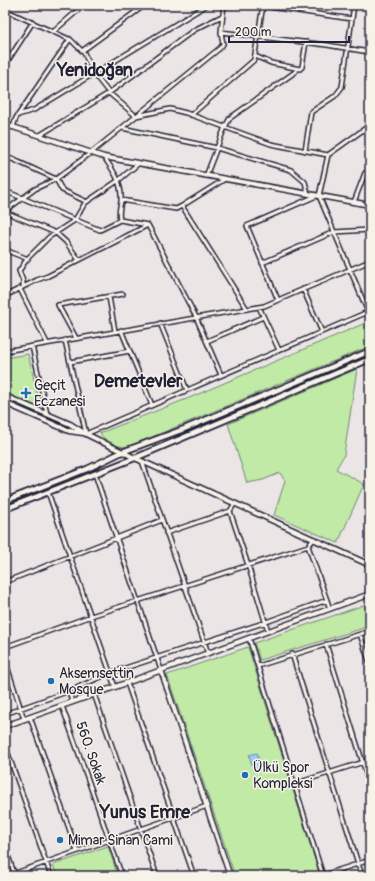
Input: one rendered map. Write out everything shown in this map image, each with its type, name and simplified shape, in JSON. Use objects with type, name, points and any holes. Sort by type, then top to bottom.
[{"type":"main road","points":[[5,501],[87,469],[122,452],[184,429],[370,351]]},
{"type":"main road","points":[[5,509],[135,458],[370,359]]},
{"type":"street","points":[[53,32],[84,5]]},
{"type":"street","points":[[82,51],[145,5]]},
{"type":"street","points":[[18,115],[34,110],[207,5]]},
{"type":"street","points":[[79,260],[66,242],[56,233],[5,211],[35,189],[56,179],[92,152],[220,48],[224,41],[221,32],[224,5]]},
{"type":"street","points":[[305,151],[311,112],[335,96],[342,87],[354,5]]},
{"type":"street","points":[[191,115],[254,60],[263,6],[352,19]]},
{"type":"street","points":[[5,10],[34,22],[70,40],[82,51],[94,74],[109,93],[136,116]]},
{"type":"street","points":[[40,135],[109,93],[194,30],[222,16]]},
{"type":"street","points":[[5,65],[34,22]]},
{"type":"street","points":[[221,32],[347,48],[368,52],[370,54]]},
{"type":"street","points":[[13,127],[18,115],[70,40]]},
{"type":"street","points":[[206,176],[230,118],[295,72],[297,69],[302,67],[306,42]]},
{"type":"street","points":[[255,56],[271,63],[297,69]]},
{"type":"street","points":[[136,116],[170,109],[191,115],[271,144],[328,155]]},
{"type":"street","points":[[5,126],[40,135],[104,156],[370,205]]},
{"type":"street","points":[[5,403],[69,431],[86,434],[369,312],[317,196],[328,155],[369,127]]},
{"type":"street","points":[[122,128],[217,148],[291,170],[305,182],[308,194]]},
{"type":"street","points":[[104,156],[120,182],[121,200],[118,213],[120,220]]},
{"type":"street","points":[[5,158],[12,159],[56,179],[62,190],[87,202]]},
{"type":"street","points":[[24,287],[24,281],[19,271],[28,259],[49,237],[75,220],[87,202],[139,163]]},
{"type":"street","points":[[354,202],[365,173],[370,170]]},
{"type":"street","points":[[121,200],[176,209],[225,179]]},
{"type":"street","points":[[5,191],[100,230],[120,220],[148,225]]},
{"type":"street","points":[[278,300],[247,226],[317,196]]},
{"type":"street","points":[[182,206],[246,309]]},
{"type":"street","points":[[5,296],[148,225]]},
{"type":"street","points":[[148,225],[196,318],[221,375]]},
{"type":"street","points":[[262,263],[334,232],[370,230]]},
{"type":"street","points":[[5,250],[28,259]]},
{"type":"street","points":[[5,351],[259,306],[278,300],[370,261]]},
{"type":"street","points":[[20,289],[47,343]]},
{"type":"street","points":[[303,289],[322,332]]},
{"type":"street","points":[[76,338],[58,306],[123,294]]},
{"type":"street","points":[[110,297],[115,331]]},
{"type":"street","points":[[259,306],[279,350]]},
{"type":"street","points":[[207,341],[263,317]]},
{"type":"street","points":[[160,324],[187,390]]},
{"type":"street","points":[[121,330],[152,405]]},
{"type":"street","points":[[66,340],[86,434]]},
{"type":"street","points":[[32,346],[47,414]]},
{"type":"street","points":[[70,362],[130,351]]},
{"type":"street","points":[[5,396],[70,424],[86,434],[122,452],[370,565]]},
{"type":"street","points":[[142,461],[208,652]]},
{"type":"street","points":[[95,474],[230,876]]},
{"type":"street","points":[[48,492],[115,687]]},
{"type":"street","points":[[166,533],[230,511],[235,503]]},
{"type":"street","points":[[230,511],[268,631]]},
{"type":"street","points":[[5,582],[162,520]]},
{"type":"street","points":[[5,647],[91,616],[185,587],[308,546],[314,539]]},
{"type":"street","points":[[308,546],[330,609]]},
{"type":"street","points":[[5,726],[370,594]]},
{"type":"street","points":[[5,714],[69,691],[110,673],[266,622],[327,600]]},
{"type":"street","points":[[258,666],[292,654],[370,631]]},
{"type":"street","points":[[360,634],[370,664]]},
{"type":"street","points":[[249,638],[323,876],[370,860]]},
{"type":"street","points":[[326,644],[370,786]]},
{"type":"street","points":[[292,654],[362,876]]},
{"type":"street","points":[[5,660],[24,719]]},
{"type":"street","points":[[127,683],[194,876]]},
{"type":"street","points":[[69,691],[72,702]]},
{"type":"street","points":[[94,694],[157,876]]},
{"type":"street","name":"560. Sokak","points":[[62,706],[122,876]]},
{"type":"street","points":[[30,717],[77,851]]},
{"type":"street","points":[[5,745],[51,876]]},
{"type":"street","points":[[294,784],[370,760]]},
{"type":"street","points":[[7,876],[15,875],[77,851],[207,806]]},
{"type":"street","points":[[5,847],[15,875]]},
{"type":"green space","points":[[370,321],[370,346],[128,447],[112,444],[100,433],[189,398]]},
{"type":"green space","points":[[28,354],[41,409],[5,393],[5,358]]},
{"type":"green space","points":[[357,369],[344,455],[336,469],[364,484],[338,543],[274,515],[285,481],[280,473],[263,480],[247,483],[228,424]]},
{"type":"green space","points":[[370,603],[370,626],[260,660],[254,643]]},
{"type":"green space","name":"Ülkü Spor Kompleksi","points":[[248,647],[320,876],[235,876],[167,675]]},
{"type":"green space","points":[[108,846],[118,876],[57,876],[53,865]]},
{"type":"water","points":[[257,753],[261,769],[254,771],[249,755]]},
{"type":"place","name":"Geçit Eczanesi","points":[[26,393]]},
{"type":"place","name":"Aksemsettin Mosque","points":[[51,681]]},
{"type":"place","name":"Ülkü Spor Kompleksi","points":[[245,775]]},
{"type":"place","name":"Mimar Sinan Cami","points":[[60,840]]},
{"type":"district","name":"Yenidoğan","points":[[95,70]]},
{"type":"district","name":"Demetevler","points":[[138,381]]},
{"type":"district","name":"Yunus Emre","points":[[145,812]]}]
